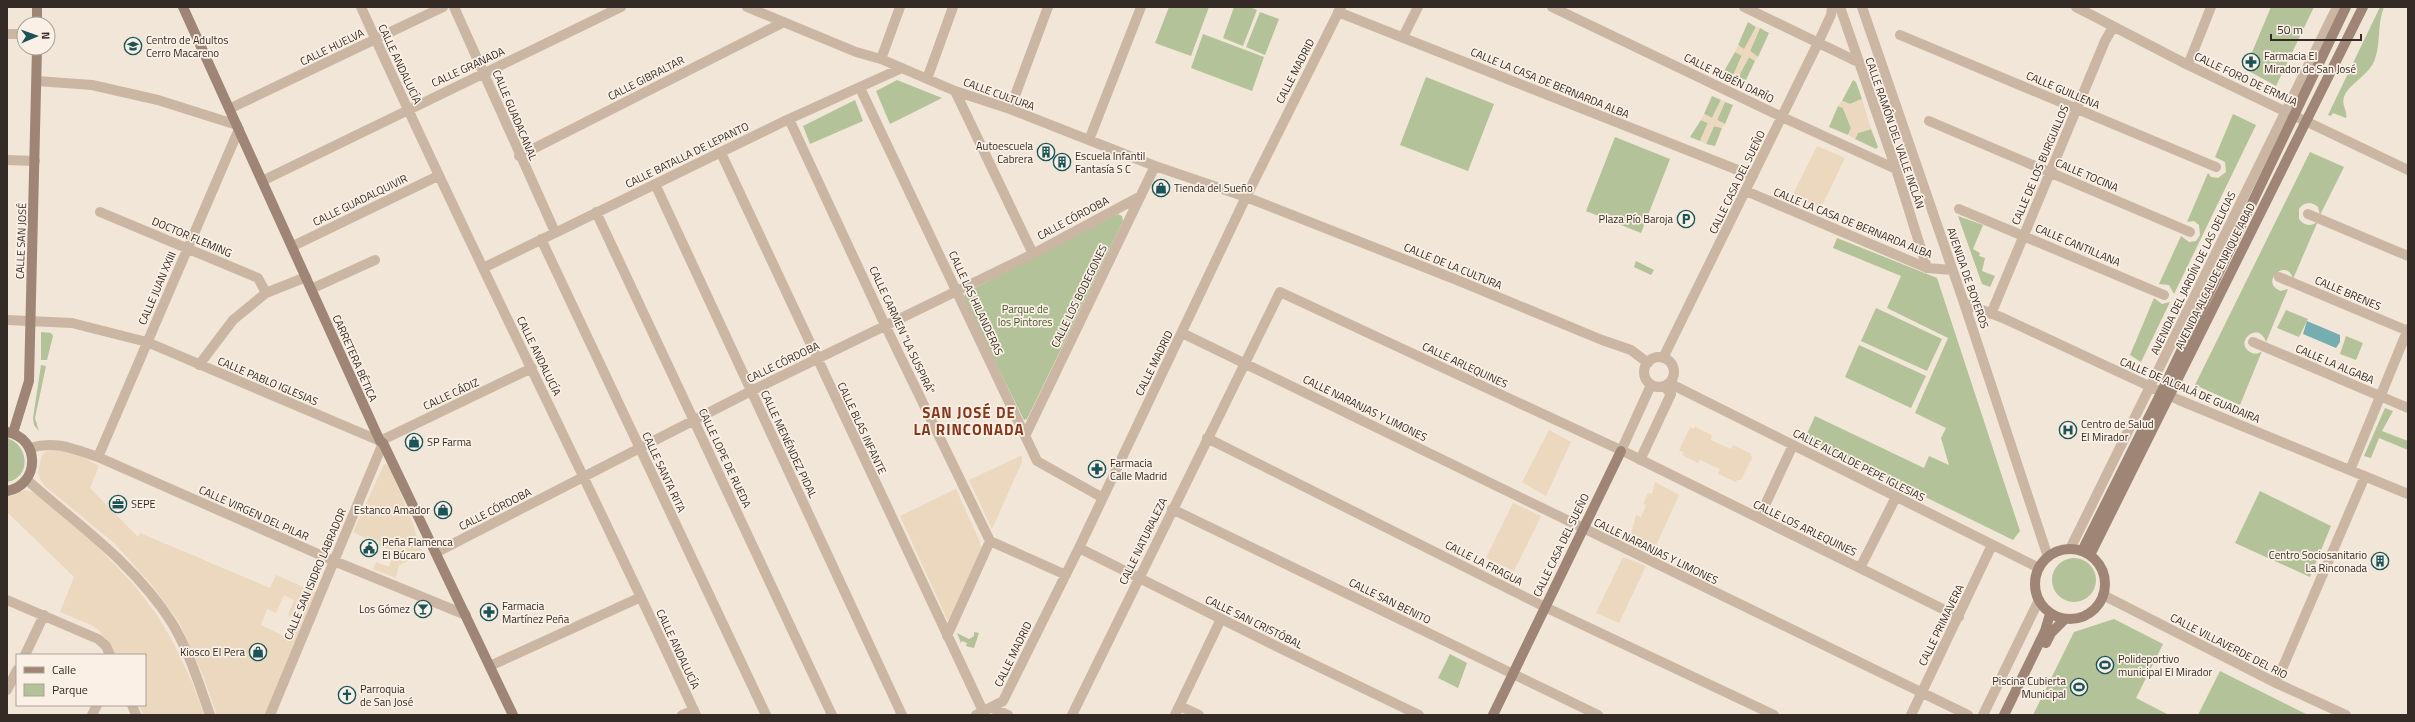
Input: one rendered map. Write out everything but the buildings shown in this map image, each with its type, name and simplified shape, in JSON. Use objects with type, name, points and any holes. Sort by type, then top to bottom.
[{"type":"main road","name":"CARRETERA BÉTICA","points":[[183,7],[231,108],[262,181],[293,246],[381,442],[437,552],[513,715]]},
{"type":"main road","name":"AVENIDA ALCALDE ENRIQUE ABAD","points":[[2165,394],[2290,113],[2346,7]]},
{"type":"main road","name":"AVENIDA ALCALDE ENRIQUE ABAD","points":[[2086,553],[2165,394],[2363,7]]},
{"type":"main road","name":"CALLE SAN JOSÉ","points":[[10,432],[29,381],[37,56]]},
{"type":"main road","points":[[7,492],[21,486],[27,480],[33,464],[30,448],[20,436],[10,432]]},
{"type":"main road","name":"CALLE CASA DEL SUEÑO","points":[[1492,715],[1582,528],[1621,451]]},
{"type":"main road","points":[[2070,549],[2086,553],[2103,572],[2105,582],[2103,595],[2094,610],[2085,616],[2065,619],[2050,614],[2039,600],[2035,590],[2039,568],[2048,557],[2058,551],[2070,549]]},
{"type":"main road","points":[[2004,715],[2045,631],[2050,614]]},
{"type":"main road","points":[[2012,715],[2051,633],[2065,619]]},
{"type":"street","name":"CALLE ANDALUCÍA","points":[[361,7],[438,176],[585,478],[695,712]]},
{"type":"street","name":"CALLE HUELVA","points":[[231,108],[443,7]]},
{"type":"street","name":"CALLE GUADACANAL","points":[[454,7],[519,156],[555,232]]},
{"type":"street","name":"CALLE GRANADA","points":[[262,181],[621,7]]},
{"type":"street","name":"CALLE CULTURA","points":[[747,7],[856,52],[881,59],[955,91],[1010,109],[1154,166],[1246,197]]},
{"type":"street","points":[[881,59],[900,7]]},
{"type":"street","points":[[927,79],[953,7]]},
{"type":"street","points":[[1010,109],[1048,7]]},
{"type":"street","points":[[1089,140],[1141,7]]},
{"type":"street","points":[[1403,38],[1418,7]]},
{"type":"street","name":"CALLE RUBÉN DARÍO","points":[[1552,7],[1782,117],[1896,169]]},
{"type":"street","points":[[1744,7],[1858,62]]},
{"type":"street","name":"CALLE CASA DEL SUEÑO","points":[[1663,358],[1746,192],[1818,43],[1831,11],[1839,7]]},
{"type":"street","name":"CALLE RAMÓN DEL VALLE INCLÁN","points":[[1839,7],[1896,169],[1928,268]]},
{"type":"street","name":"AVENIDA DE BOYEROS","points":[[1862,7],[1964,303],[2048,557]]},
{"type":"street","name":"CALLE FORO DE ERMUA","points":[[2076,7],[2188,65],[2407,166]]},
{"type":"street","points":[[2188,65],[2212,7]]},
{"type":"street","name":"AVENIDA DEL JARDÍN DE LAS DELICIAS","points":[[2070,549],[2149,388],[2290,113],[2337,7]]},
{"type":"street","name":"CALLE LA CASA DE BERNARDA ALBA","points":[[1340,10],[1403,38],[1753,176]]},
{"type":"street","name":"CALLE MADRID","points":[[979,713],[992,708],[1003,701],[1066,575],[1246,197],[1340,10]]},
{"type":"street","name":"CALLE GIBRALTAR","points":[[519,156],[784,22]]},
{"type":"street","name":"CALLE DE LOS BURGUILLOS","points":[[1991,314],[2076,108],[2105,41],[2113,27]]},
{"type":"street","name":"CALLE GUILLENA","points":[[1900,35],[2216,167]]},
{"type":"street","name":"CALLE BATALLA DE LEPANTO","points":[[483,268],[596,212],[721,154],[789,119],[902,68]]},
{"type":"street","points":[[37,81],[92,85],[158,100],[238,127]]},
{"type":"street","name":"CALLE LAS HILANDERAS","points":[[860,88],[1037,461],[1103,498]]},
{"type":"street","points":[[955,91],[1033,254]]},
{"type":"street","name":"CALLE CARMEN \"LA SUSPIRÁ\"","points":[[789,119],[885,325],[990,541]]},
{"type":"street","name":"CALLE TOCINA","points":[[1929,121],[2190,232]]},
{"type":"street","name":"CALLE JUAN XXIII","points":[[98,457],[238,127]]},
{"type":"street","name":"CALLE BLAS INFANTE","points":[[721,154],[947,636],[979,713]]},
{"type":"street","points":[[7,160],[35,161]]},
{"type":"street","name":"CALLE LOS BODEGONES","points":[[1024,436],[1141,196],[1154,166]]},
{"type":"street","name":"CALLE GUADALQUIVIR","points":[[293,246],[438,176]]},
{"type":"street","name":"CALLE MENÉNDEZ PIDAL","points":[[655,184],[902,715]]},
{"type":"street","name":"CALLE LA CASA DE BERNARDA ALBA","points":[[1746,192],[1928,268],[1952,270]]},
{"type":"street","name":"CALLE CÓRDOBA","points":[[437,552],[585,478],[639,448],[751,391],[1033,254],[1141,196]]},
{"type":"street","name":"CALLE DE LA CULTURA","points":[[1246,197],[1631,350],[1648,363]]},
{"type":"street","name":"CALLE CANTILLANA","points":[[1959,209],[2164,295]]},
{"type":"street","name":"DOCTOR FLEMING","points":[[100,212],[188,247],[258,278],[266,293]]},
{"type":"street","name":"CALLE LOPE DE RUEDA","points":[[596,212],[832,715]]},
{"type":"street","points":[[2308,214],[2408,256]]},
{"type":"street","name":"CALLE SANTA RITA","points":[[541,239],[766,715]]},
{"type":"street","points":[[311,289],[375,260]]},
{"type":"street","points":[[199,365],[233,320],[266,293],[306,277]]},
{"type":"street","name":"CALLE BRENES","points":[[2279,277],[2408,330]]},
{"type":"street","name":"CALLE NATURALEZA","points":[[1072,715],[1280,292]]},
{"type":"street","name":"CALLE ARLEQUINES","points":[[1280,292],[1640,460]]},
{"type":"street","name":"CALLE DE ALCALÁ DE GUADAIRA","points":[[1964,303],[1991,314],[2149,388],[2408,494]]},
{"type":"street","name":"CALLE PABLO IGLESIAS","points":[[7,320],[72,323],[147,342],[381,442]]},
{"type":"street","points":[[2350,470],[2408,330]]},
{"type":"street","name":"CALLE NARANJAS Y LIMONES","points":[[1182,333],[1245,362],[1582,528],[1968,715]]},
{"type":"street","name":"CALLE LA ALGABA","points":[[2253,342],[2408,408]]},
{"type":"street","points":[[1655,358],[1663,358],[1670,363],[1674,371],[1666,385],[1651,385],[1645,377],[1648,363],[1655,358]]},
{"type":"street","name":"CALLE CÁDIZ","points":[[381,442],[532,368]]},
{"type":"street","name":"CALLE CASA DEL SUEÑO","points":[[1621,451],[1651,385]]},
{"type":"street","points":[[1640,460],[1671,394],[1666,385]]},
{"type":"street","name":"CALLE ALCALDE PEPE IGLESIAS","points":[[1666,385],[1793,445],[2039,568]]},
{"type":"street","name":"CALLE LA FRAGUA","points":[[1207,438],[1545,606],[1774,715]]},
{"type":"street","name":"CALLE SAN ISIDRO LABRADOR","points":[[274,714],[381,442]]},
{"type":"street","name":"CALLE VIRGEN DEL PILAR","points":[[30,448],[44,443],[68,447],[98,457],[334,561],[466,615]]},
{"type":"street","points":[[1759,518],[1793,445]]},
{"type":"street","name":"CALLE LOS ARLEQUINES","points":[[1640,460],[1958,617]]},
{"type":"street","points":[[2276,683],[2365,476]]},
{"type":"street","points":[[27,480],[102,542],[131,572],[171,622],[190,658],[210,715]]},
{"type":"street","points":[[1860,568],[1896,497]]},
{"type":"street","name":"CALLE SAN BENITO","points":[[1172,509],[1598,715]]},
{"type":"street","points":[[947,636],[990,541],[1066,575]]},
{"type":"street","name":"CALLE PRIMAVERA","points":[[1910,715],[1992,545]]},
{"type":"street","name":"CALLE SAN CRISTÓBAL","points":[[1079,548],[1419,715]]},
{"type":"street","name":"CALLE VILLAVERDE DEL RIO","points":[[2103,595],[2276,683],[2346,715]]},
{"type":"street","points":[[490,666],[641,597]]},
{"type":"street","points":[[7,600],[98,639],[106,646],[110,654]]},
{"type":"street","points":[[1983,715],[2039,600]]},
{"type":"street","points":[[25,654],[44,615]]},
{"type":"street","points":[[1199,715],[1177,710],[1221,619]]},
{"type":"street","points":[[7,690],[16,672]]},
{"type":"street","points":[[92,715],[96,706]]},
{"type":"street","points":[[992,708],[1008,715]]},
{"type":"street","points":[[682,715],[695,712]]},
{"type":"green space","points":[[1169,7],[1209,7],[1191,56],[1155,43]]},
{"type":"green space","points":[[1234,7],[1250,7],[1257,10],[1243,46],[1223,38]]},
{"type":"green space","points":[[2271,7],[2314,7],[2276,86],[2245,69]]},
{"type":"green space","points":[[2380,7],[2384,7],[2380,20],[2378,46],[2375,59],[2364,75],[2350,88],[2344,97],[2343,103],[2346,118],[2333,113],[2331,116],[2328,115]]},
{"type":"green space","points":[[1260,12],[1279,19],[1265,55],[1246,47]]},
{"type":"green space","points":[[1748,22],[1756,27],[1744,50],[1738,45]]},
{"type":"green space","points":[[1760,28],[1769,33],[1758,57],[1750,51]]},
{"type":"green space","points":[[1203,34],[1264,57],[1252,91],[1191,68]]},
{"type":"green space","points":[[1735,52],[1742,55],[1732,78],[1723,73]]},
{"type":"green space","points":[[1749,57],[1755,61],[1744,84],[1736,81]]},
{"type":"green space","points":[[1426,77],[1494,104],[1468,171],[1400,145]]},
{"type":"green space","points":[[897,80],[942,98],[890,124],[876,91]]},
{"type":"green space","points":[[1853,80],[1856,82],[1862,99],[1850,104],[1842,101]]},
{"type":"green space","points":[[1712,96],[1721,100],[1712,118],[1704,114]]},
{"type":"green space","points":[[855,100],[863,121],[810,144],[803,126]]},
{"type":"green space","points":[[1725,102],[1733,105],[1725,124],[1717,120]]},
{"type":"green space","points":[[1838,106],[1843,108],[1851,128],[1848,135],[1829,127]]},
{"type":"green space","points":[[2233,114],[2256,125],[2174,294],[2169,285],[2159,284],[2181,236],[2189,242],[2196,241],[2200,235],[2199,225],[2194,221],[2187,222],[2208,173],[2211,177],[2218,178],[2226,172],[2225,162],[2215,157]]},
{"type":"green space","points":[[1701,120],[1708,123],[1700,141],[1690,137]]},
{"type":"green space","points":[[1714,126],[1722,128],[1715,146],[1706,144]]},
{"type":"green space","points":[[1871,129],[1878,147],[1876,149],[1855,139],[1858,133]]},
{"type":"green space","points":[[1615,137],[1670,159],[1641,233],[1586,211]]},
{"type":"green space","points":[[2310,152],[2344,167],[2320,215],[2318,207],[2310,203],[2305,204],[2299,209],[2299,219],[2303,223],[2311,225],[2318,221],[2293,279],[2290,273],[2285,270],[2276,273],[2273,278],[2272,283],[2275,287],[2281,291],[2288,289],[2266,342],[2263,336],[2258,333],[2253,333],[2249,335],[2244,343],[2246,348],[2253,354],[2262,351],[2240,405],[2195,385]]},
{"type":"green space","name":"Parque de los Pintores","points":[[1118,214],[1122,216],[1123,221],[1027,419],[1024,420],[964,299],[965,293]]},
{"type":"green space","points":[[1958,216],[1983,225],[1973,249],[1980,253],[1979,256],[1985,258],[1982,271],[1995,276],[1990,287],[1982,284]]},
{"type":"green space","points":[[1837,238],[1937,278],[2020,531],[2013,540],[1805,438],[1815,416],[1924,468],[1929,456],[1949,465],[1941,438],[1946,428],[1915,413],[1948,338],[1887,308],[1901,276],[1833,248]]},
{"type":"green space","points":[[1636,261],[1654,270],[1651,275],[1634,267]]},
{"type":"green space","points":[[2154,298],[2162,304],[2170,302],[2141,362],[2130,355]]},
{"type":"green space","points":[[1876,308],[1942,339],[1927,371],[1861,341]]},
{"type":"green space","points":[[2286,310],[2308,319],[2299,337],[2277,328]]},
{"type":"green space","points":[[41,332],[51,333],[53,336],[47,360],[41,360]]},
{"type":"green space","points":[[2346,336],[2363,343],[2356,360],[2340,354]]},
{"type":"green space","points":[[1859,345],[1926,376],[1911,408],[1845,377]]},
{"type":"green space","points":[[41,365],[46,366],[35,418],[39,431],[34,425],[33,418]]},
{"type":"green space","points":[[2385,408],[2393,411],[2382,431],[2408,441],[2408,450],[2379,438],[2371,458],[2364,456]]},
{"type":"green space","points":[[7,438],[20,447],[25,461],[21,474],[15,479],[7,482]]},
{"type":"green space","points":[[2260,491],[2331,526],[2310,577],[2235,543]]},
{"type":"green space","points":[[2074,558],[2086,562],[2092,568],[2096,580],[2092,592],[2086,598],[2074,602],[2062,598],[2056,592],[2052,580],[2056,568],[2062,562]]},
{"type":"green space","name":"Polideportivo municipal El Mirador","points":[[2114,619],[2163,644],[2136,698],[2169,715],[2033,715],[2074,632]]},
{"type":"green space","points":[[974,632],[979,633],[974,648],[966,646],[967,643],[962,641],[961,643],[957,633],[969,639],[974,636]]},
{"type":"green space","points":[[1450,654],[1467,663],[1458,688],[1438,678]]},
{"type":"green space","name":"Polideportivo municipal El Mirador","points":[[2220,671],[2308,715],[2198,715]]},
{"type":"shaded area","points":[[1756,27],[1760,28],[1750,51],[1758,57],[1755,61],[1749,57],[1736,81],[1732,78],[1742,56],[1735,52],[1738,45],[1744,49]]},
{"type":"shaded area","points":[[1862,99],[1871,129],[1858,133],[1855,139],[1848,135],[1851,128],[1843,108],[1838,106],[1842,101],[1850,104]]},
{"type":"shaded area","points":[[1721,100],[1725,102],[1717,120],[1725,124],[1722,128],[1714,126],[1706,144],[1700,141],[1708,123],[1701,120],[1704,114],[1712,118]]},
{"type":"shaded area","points":[[1817,146],[1845,158],[1821,208],[1792,196]]},
{"type":"shaded area","points":[[1690,427],[1693,429],[1695,427],[1712,435],[1711,440],[1731,449],[1733,445],[1750,453],[1752,458],[1741,480],[1737,480],[1736,482],[1718,474],[1720,469],[1700,460],[1698,463],[1682,455],[1683,452],[1679,451]]},
{"type":"shaded area","points":[[1549,430],[1571,442],[1546,496],[1522,482]]},
{"type":"shaded area","points":[[51,448],[81,456],[99,466],[90,488],[138,537],[140,533],[270,588],[276,575],[317,593],[302,628],[299,626],[301,622],[288,615],[294,600],[284,595],[276,613],[267,609],[261,625],[284,636],[288,629],[296,632],[299,627],[302,629],[265,715],[217,715],[203,676],[179,622],[151,584],[114,543],[46,487],[40,479],[38,473],[42,455]]},
{"type":"shaded area","points":[[1022,455],[1022,462],[992,529],[969,480]]},
{"type":"shaded area","points":[[384,464],[389,465],[412,521],[423,555],[399,565],[396,578],[373,569],[376,562],[389,567],[394,552],[378,545],[379,541],[367,536],[367,539],[353,532]]},
{"type":"shaded area","points":[[1655,482],[1679,495],[1654,550],[1633,542],[1626,536],[1631,534],[1636,515],[1641,517],[1646,505],[1643,504],[1648,493],[1652,494]]},
{"type":"shaded area","points":[[956,489],[980,542],[981,549],[948,621],[900,516]]},
{"type":"shaded area","points":[[25,490],[36,493],[93,542],[135,586],[157,615],[173,642],[192,682],[204,715],[143,715],[139,706],[146,706],[146,654],[115,654],[99,630],[60,612],[74,577],[7,512],[7,495]]},
{"type":"shaded area","points":[[1513,503],[1541,516],[1514,571],[1486,558]]},
{"type":"shaded area","points":[[1623,557],[1646,566],[1619,623],[1596,613]]},
{"type":"water","points":[[2307,321],[2340,335],[2340,342],[2336,348],[2303,334]]},
{"type":"place","name":"Centro de Adultos Cerro Macareno","points":[[133,46]]},
{"type":"place","name":"Farmacia El Mirador de San José","points":[[2251,62]]},
{"type":"place","name":"Autoescuela Cabrera","points":[[1046,152]]},
{"type":"place","name":"Escuela Infantil Fantasía S C","points":[[1062,162]]},
{"type":"place","name":"Tienda del Sueño","points":[[1161,188]]},
{"type":"place","name":"Plaza Pío Baroja","points":[[1686,219]]},
{"type":"place","name":"Centro de Salud El Mirador","points":[[2068,430]]},
{"type":"place","name":"SP Farma","points":[[414,442]]},
{"type":"place","name":"Farmacia Calle Madrid","points":[[1097,469]]},
{"type":"place","name":"SEPE","points":[[118,504]]},
{"type":"place","name":"Estanco Amador","points":[[443,510]]},
{"type":"place","name":"Peña Flamenca El Búcaro","points":[[369,548]]},
{"type":"place","name":"Centro Sociosanitario La Rinconada","points":[[2380,561]]},
{"type":"place","name":"Los Gómez","points":[[423,609]]},
{"type":"place","name":"Farmacia Martínez Peña","points":[[489,612]]},
{"type":"place","name":"Kiosco El Pera","points":[[258,652]]},
{"type":"place","name":"Polideportivo municipal El Mirador","points":[[2105,665]]},
{"type":"place","name":"Piscina Cubierta Municipal","points":[[2079,687]]},
{"type":"place","name":"Parroquia de San José","points":[[347,695]]},
{"type":"district","name":"SAN JOSÉ DE LA RINCONADA","points":[[969,422]]}]
